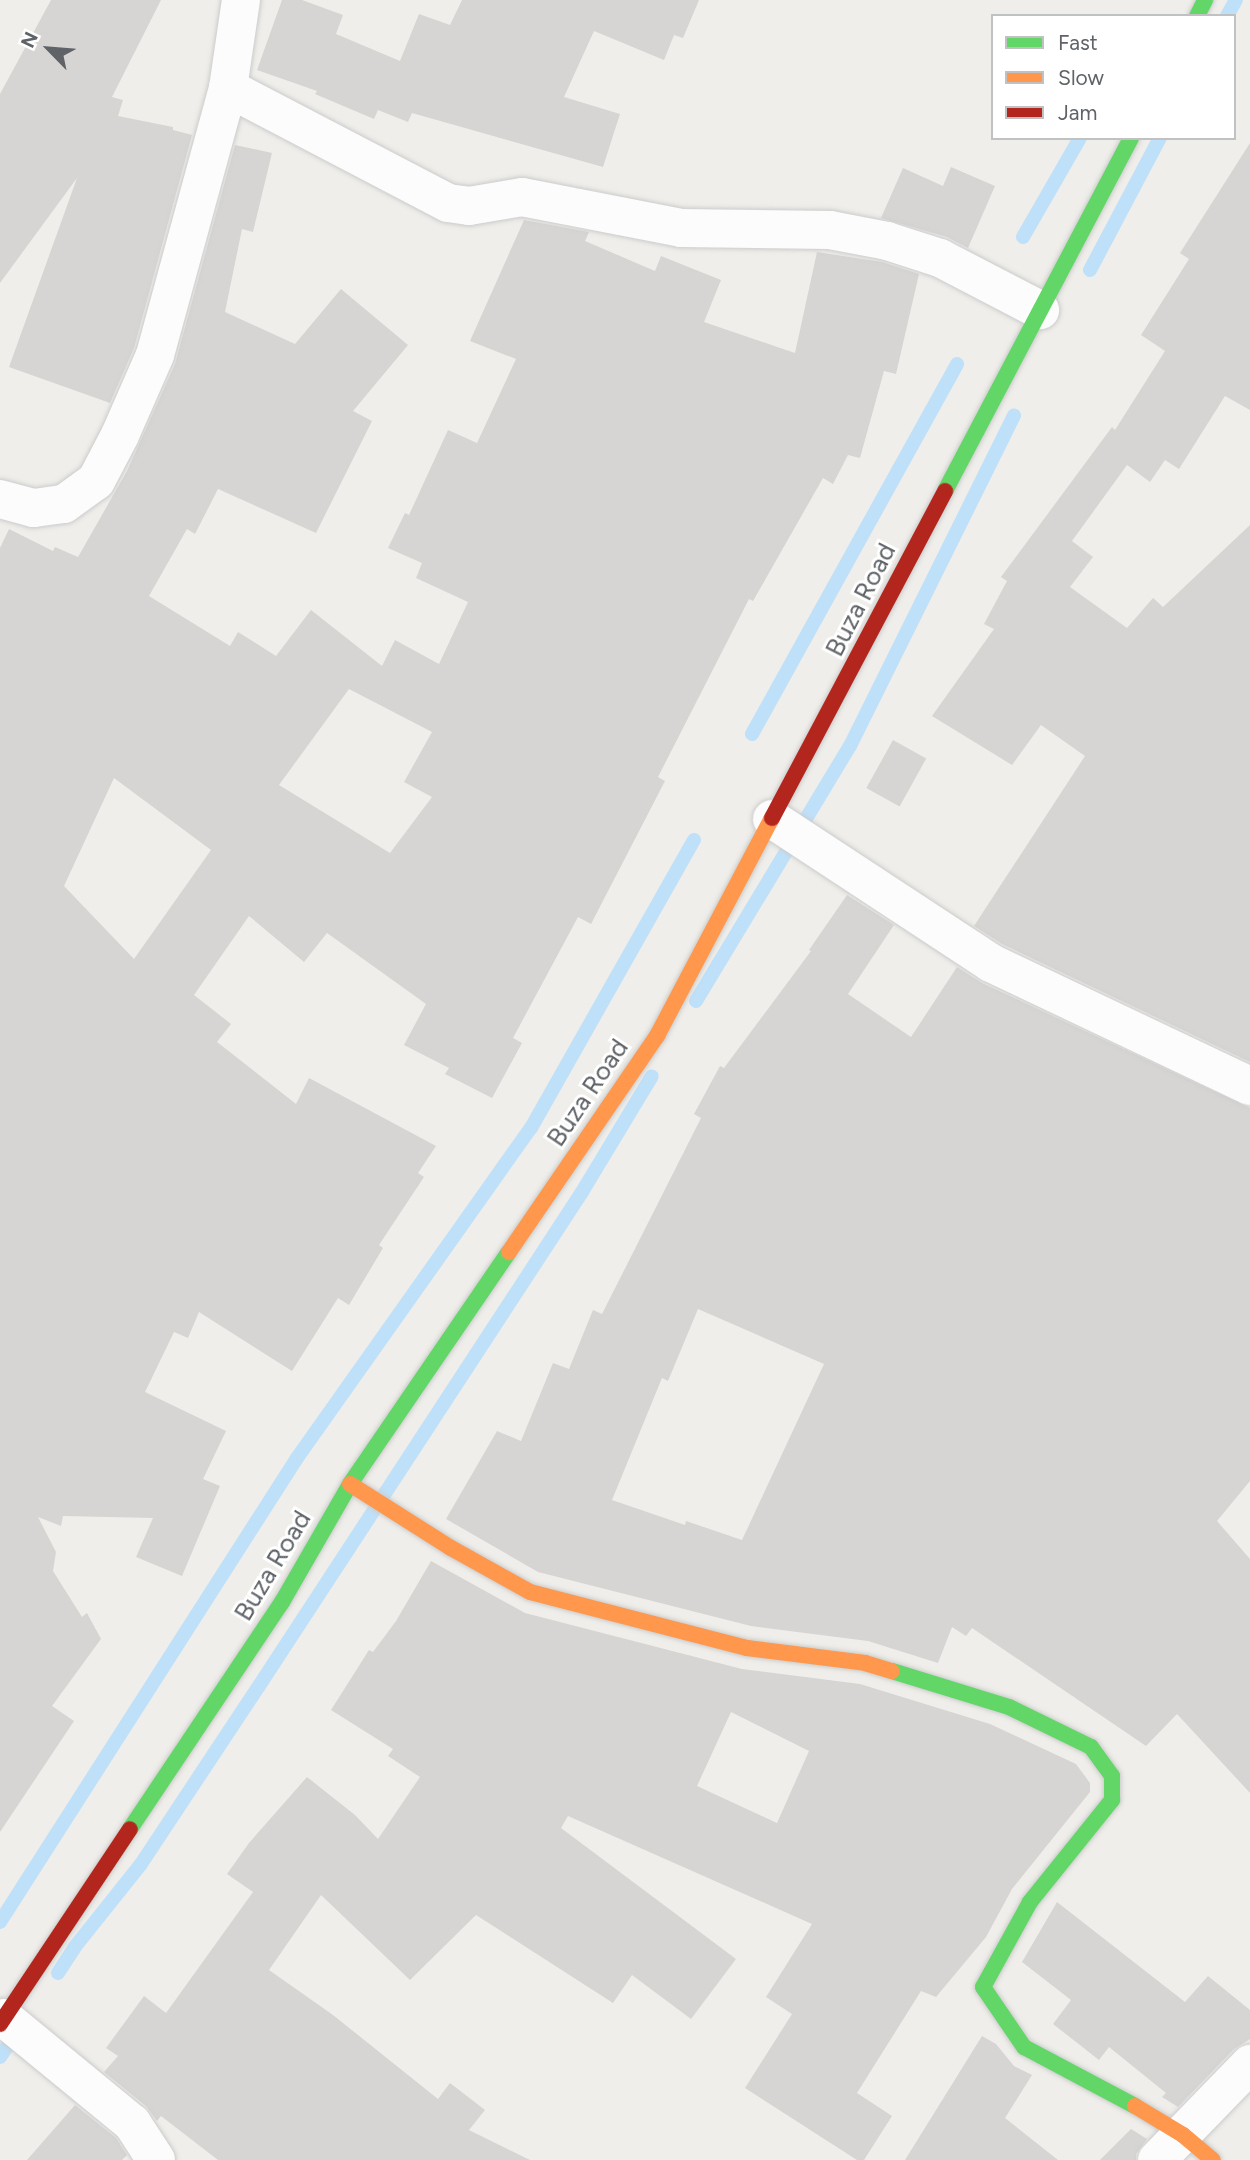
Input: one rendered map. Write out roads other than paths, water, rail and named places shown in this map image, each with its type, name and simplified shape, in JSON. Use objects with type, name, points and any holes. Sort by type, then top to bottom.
[{"type":"main road","name":"Buza Road","points":[[2,2021],[282,1602],[350,1484],[657,1037],[1130,140]]},
{"type":"main road","points":[[350,1484],[451,1548],[530,1592],[747,1648],[865,1663],[1009,1707],[1091,1748],[1112,1776],[1112,1800],[1065,1855],[1030,1902],[983,1987],[1024,2047],[1101,2085],[1170,2147],[1213,2160]]},
{"type":"street","points":[[0,499],[34,508],[64,504],[96,481],[155,355],[228,88],[242,0]]},
{"type":"street","points":[[228,88],[447,203],[469,206],[522,197],[681,228],[830,230],[887,241],[940,258],[1040,310]]},
{"type":"street","points":[[772,819],[991,963],[1250,1086]]},
{"type":"street","points":[[2,2021],[132,2123],[156,2160]]},
{"type":"street","points":[[1170,2147],[1250,2064]]},
{"type":"waterway","points":[[1228,14],[1236,0]]},
{"type":"waterway","points":[[1023,237],[1079,140]]},
{"type":"waterway","points":[[1090,270],[1159,140]]},
{"type":"waterway","points":[[752,734],[957,364]]},
{"type":"waterway","points":[[696,1001],[850,746],[1014,415]]},
{"type":"waterway","points":[[0,1922],[297,1458],[531,1128],[694,840]]},
{"type":"waterway","points":[[58,1973],[74,1948],[141,1864],[259,1686],[582,1192],[652,1076]]},
{"type":"waterway","points":[[0,2057],[17,2032]]}]
